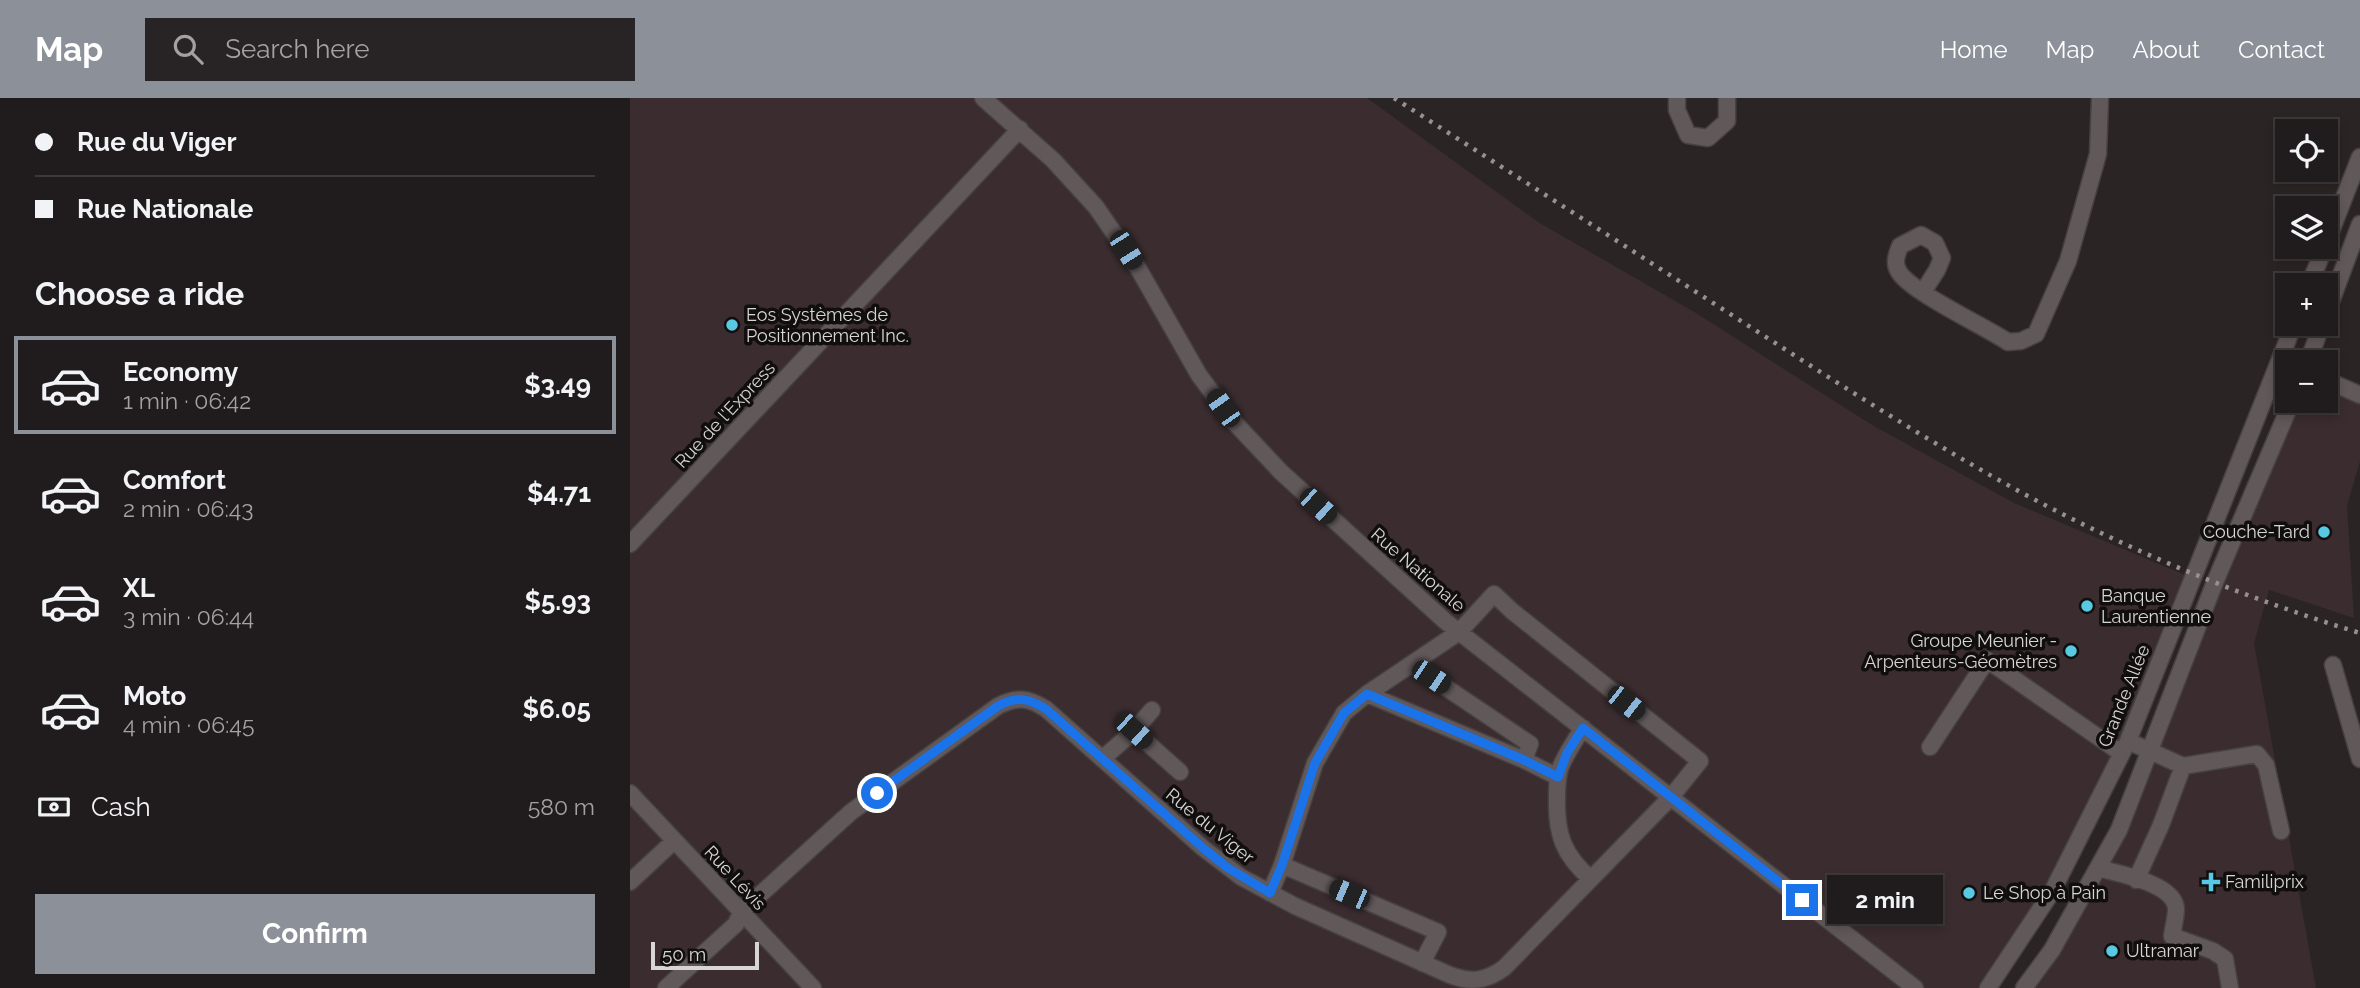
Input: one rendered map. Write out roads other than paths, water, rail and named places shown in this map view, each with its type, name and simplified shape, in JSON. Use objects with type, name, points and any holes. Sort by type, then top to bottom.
[{"type":"street","name":"Rue Nationale","points":[[982,98],[1054,160],[1096,207],[1138,268],[1193,365],[1245,436],[1327,514],[1459,632],[1915,988]]},
{"type":"street","points":[[1677,98],[1677,110],[1688,135],[1708,138],[1727,121],[1727,98]]},
{"type":"street","points":[[1923,292],[2008,342],[2021,341],[2036,334],[2068,261],[2098,154],[2100,98]]},
{"type":"street","name":"Rue de l'Express","points":[[630,544],[1020,129]]},
{"type":"street","points":[[2338,212],[2360,157]]},
{"type":"street","points":[[2338,283],[2360,224]]},
{"type":"street","name":"Grande Allée","points":[[1988,988],[2053,890],[2124,747],[2275,382]]},
{"type":"street","points":[[2338,385],[2360,395]]},
{"type":"street","points":[[2024,988],[2052,950],[2119,830],[2215,582],[2287,413]]},
{"type":"street","name":"Rue du Viger","points":[[666,988],[736,924],[741,912],[851,813],[901,775],[1008,701],[1017,698],[1035,702],[1046,709],[1210,854],[1270,893],[1459,979],[1478,981],[1487,978],[1504,968],[1671,797],[1700,761],[1494,594],[1459,632]]},
{"type":"street","points":[[1270,893],[1282,865],[1315,763],[1344,713],[1367,694],[1459,632]]},
{"type":"street","points":[[1930,747],[1987,660],[2124,747],[2151,751],[2183,766],[2258,754],[2266,765],[2281,831]]},
{"type":"street","points":[[1411,664],[1530,744],[1524,760]]},
{"type":"street","points":[[2333,665],[2360,759]]},
{"type":"street","points":[[1367,694],[1558,777]]},
{"type":"street","points":[[1102,759],[1134,731],[1152,710]]},
{"type":"street","points":[[1583,728],[1567,753],[1558,777],[1558,823],[1561,840],[1573,862],[1591,879]]},
{"type":"street","points":[[1134,731],[1180,772]]},
{"type":"street","points":[[2136,880],[2161,825],[2183,766]]},
{"type":"street","name":"Rue Lévis","points":[[630,793],[813,988]]},
{"type":"street","points":[[630,882],[674,841]]},
{"type":"street","points":[[2066,864],[2095,874],[2152,884],[2170,894],[2176,907],[2172,936],[2213,951],[2225,959],[2230,988]]},
{"type":"street","points":[[1282,865],[1438,932],[1422,962]]},
{"type":"railway","points":[[1394,98],[1838,383],[2026,495],[2107,536],[2190,572],[2274,605],[2360,633]]},
{"type":"place","name":"Eos Systèmes de Positionnement Inc.","points":[[732,325]]},
{"type":"place","name":"Couche-Tard","points":[[2324,532]]},
{"type":"place","name":"Banque Laurentienne","points":[[2087,606]]},
{"type":"place","name":"Groupe Meunier - Arpenteurs-Géomètres","points":[[2071,651]]},
{"type":"place","name":"Familiprix","points":[[2211,882]]},
{"type":"place","name":"Le Shop à Pain","points":[[1969,893]]},
{"type":"place","name":"Ultramar","points":[[2112,951]]}]
